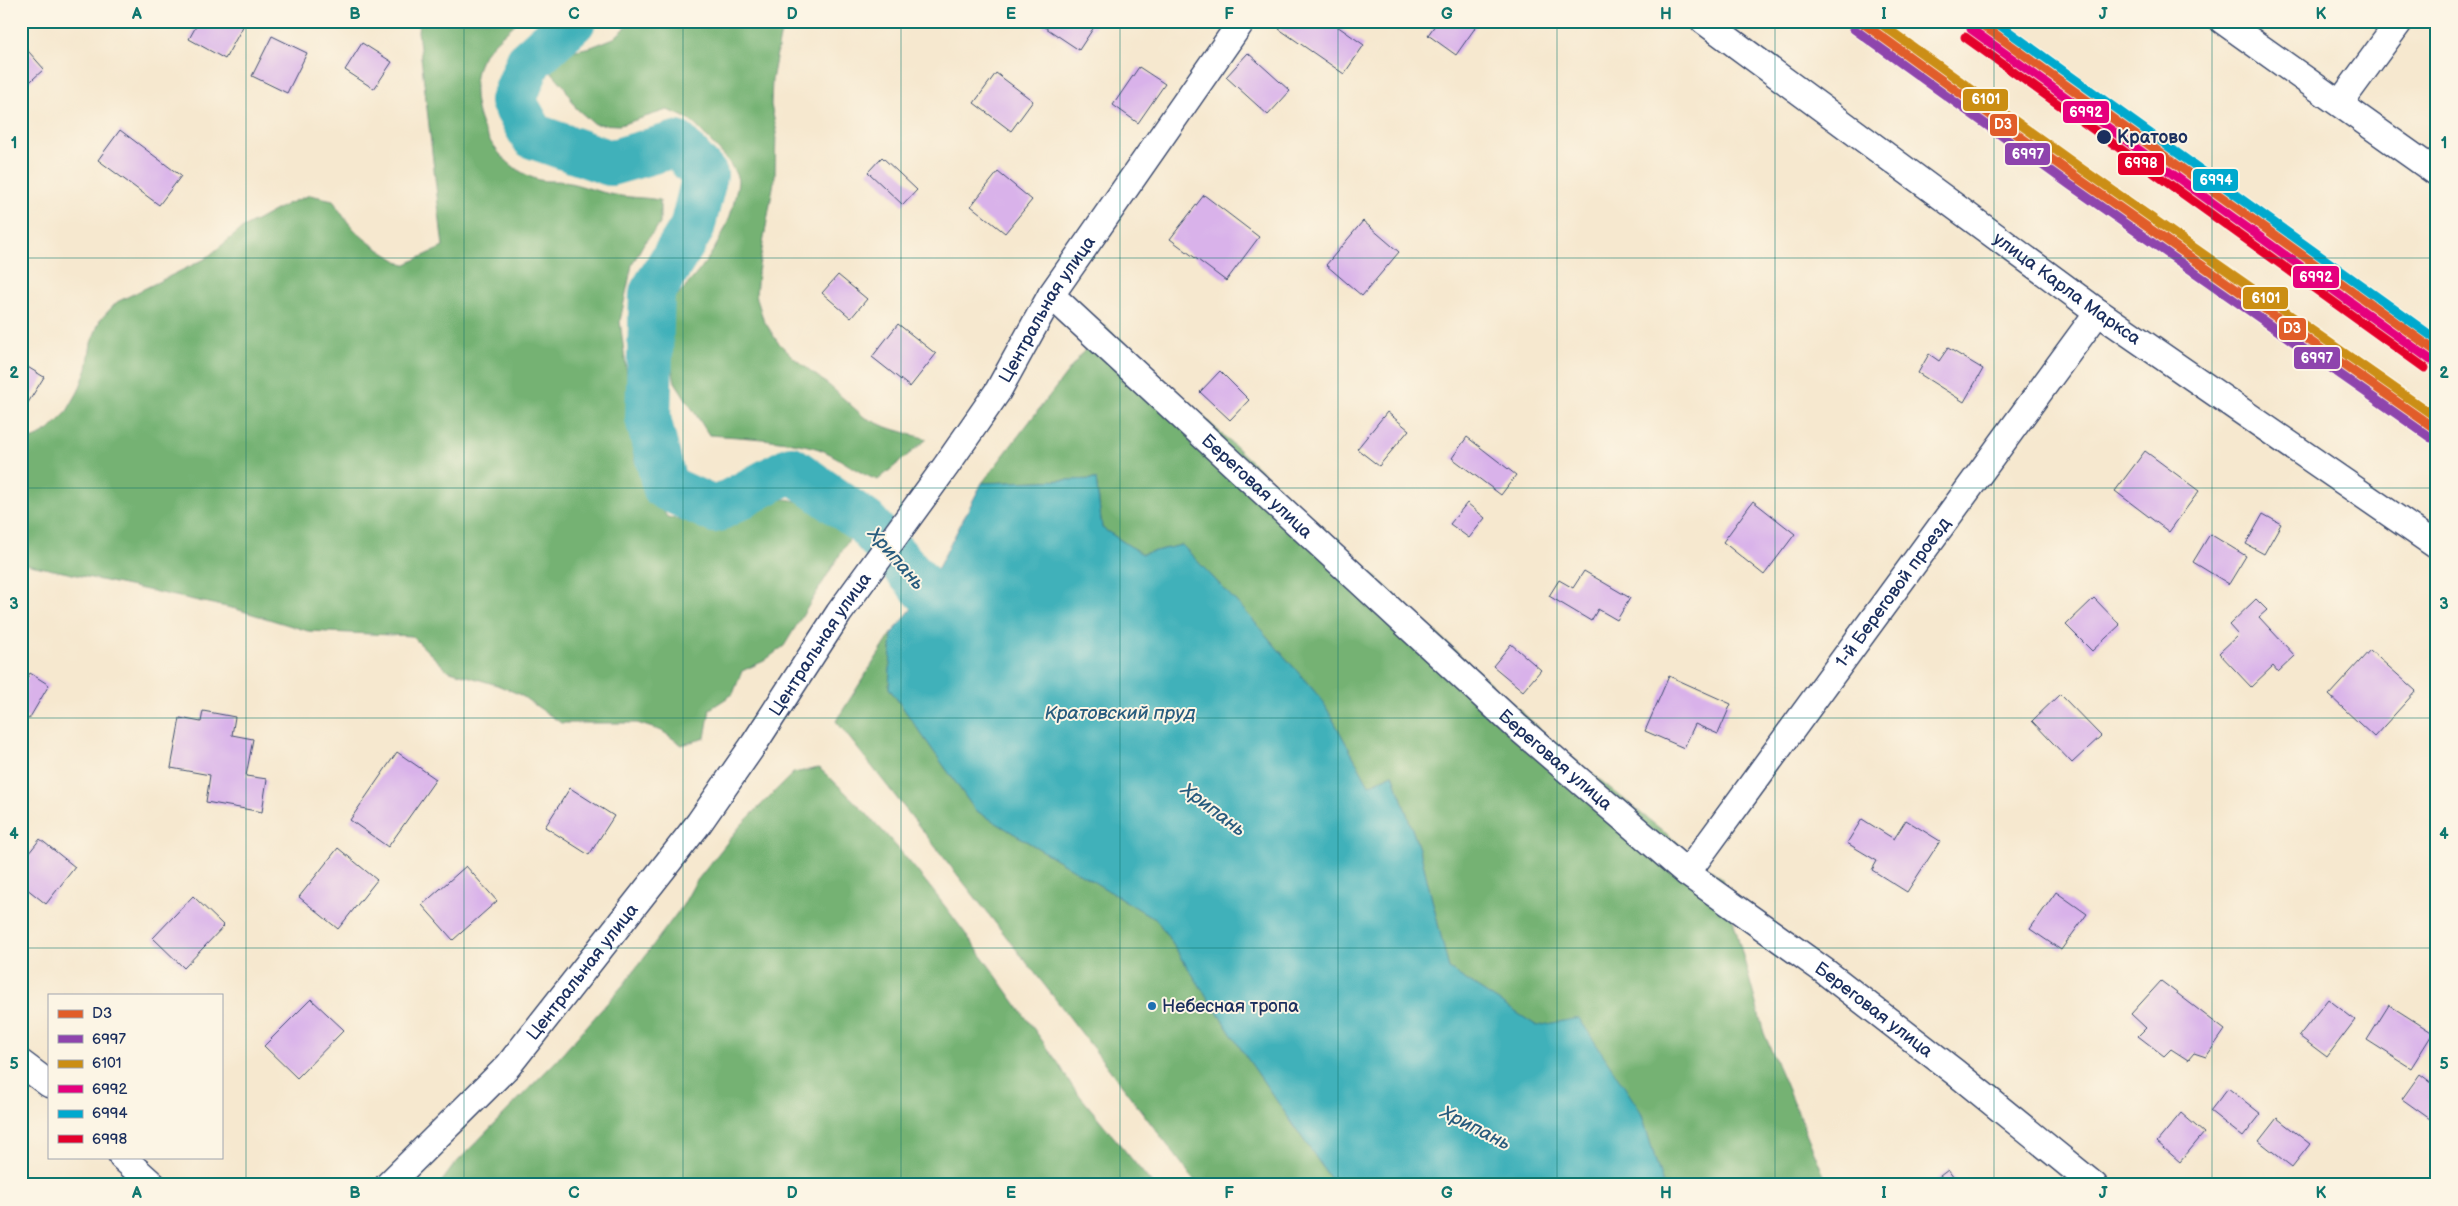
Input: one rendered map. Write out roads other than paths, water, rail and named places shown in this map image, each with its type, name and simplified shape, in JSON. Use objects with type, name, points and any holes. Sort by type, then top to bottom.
[{"type":"street","name":"Центральная улица","points":[[388,1185],[508,1066],[699,823],[754,744],[839,612],[946,466],[998,391],[1052,295],[1242,21]]},
{"type":"street","name":"улица Карла Маркса","points":[[1704,21],[2098,312],[2437,546]]},
{"type":"street","points":[[2223,21],[2437,173]]},
{"type":"street","points":[[2340,103],[2400,21]]},
{"type":"street","name":"Береговая улица","points":[[1052,295],[1516,726],[1687,873],[1824,970],[1956,1073],[2094,1185]]},
{"type":"street","name":"1-й Береговой проезд","points":[[1687,873],[2098,312]]},
{"type":"street","points":[[21,1064],[48,1083]]},
{"type":"street","points":[[123,1158],[153,1185]]},
{"type":"water","name":"Кратовский пруд","points":[[1096,479],[1102,528],[1142,554],[1182,545],[1244,610],[1322,700],[1369,785],[1393,774],[1421,855],[1449,969],[1537,1026],[1579,1018],[1641,1112],[1663,1185],[1335,1185],[1243,1052],[1157,920],[975,810],[889,688],[892,633],[926,591],[982,483]]},
{"type":"waterway","name":"Хрипань","points":[[573,21],[529,61],[513,101],[533,136],[610,163],[677,144],[705,175],[692,228],[652,293],[648,418],[665,487],[715,510],[791,469],[866,523],[926,591],[976,630]]},
{"type":"place","name":"Кратово","points":[[2104,137]]},
{"type":"place","name":"Небесная тропа","points":[[1152,1006]]}]
